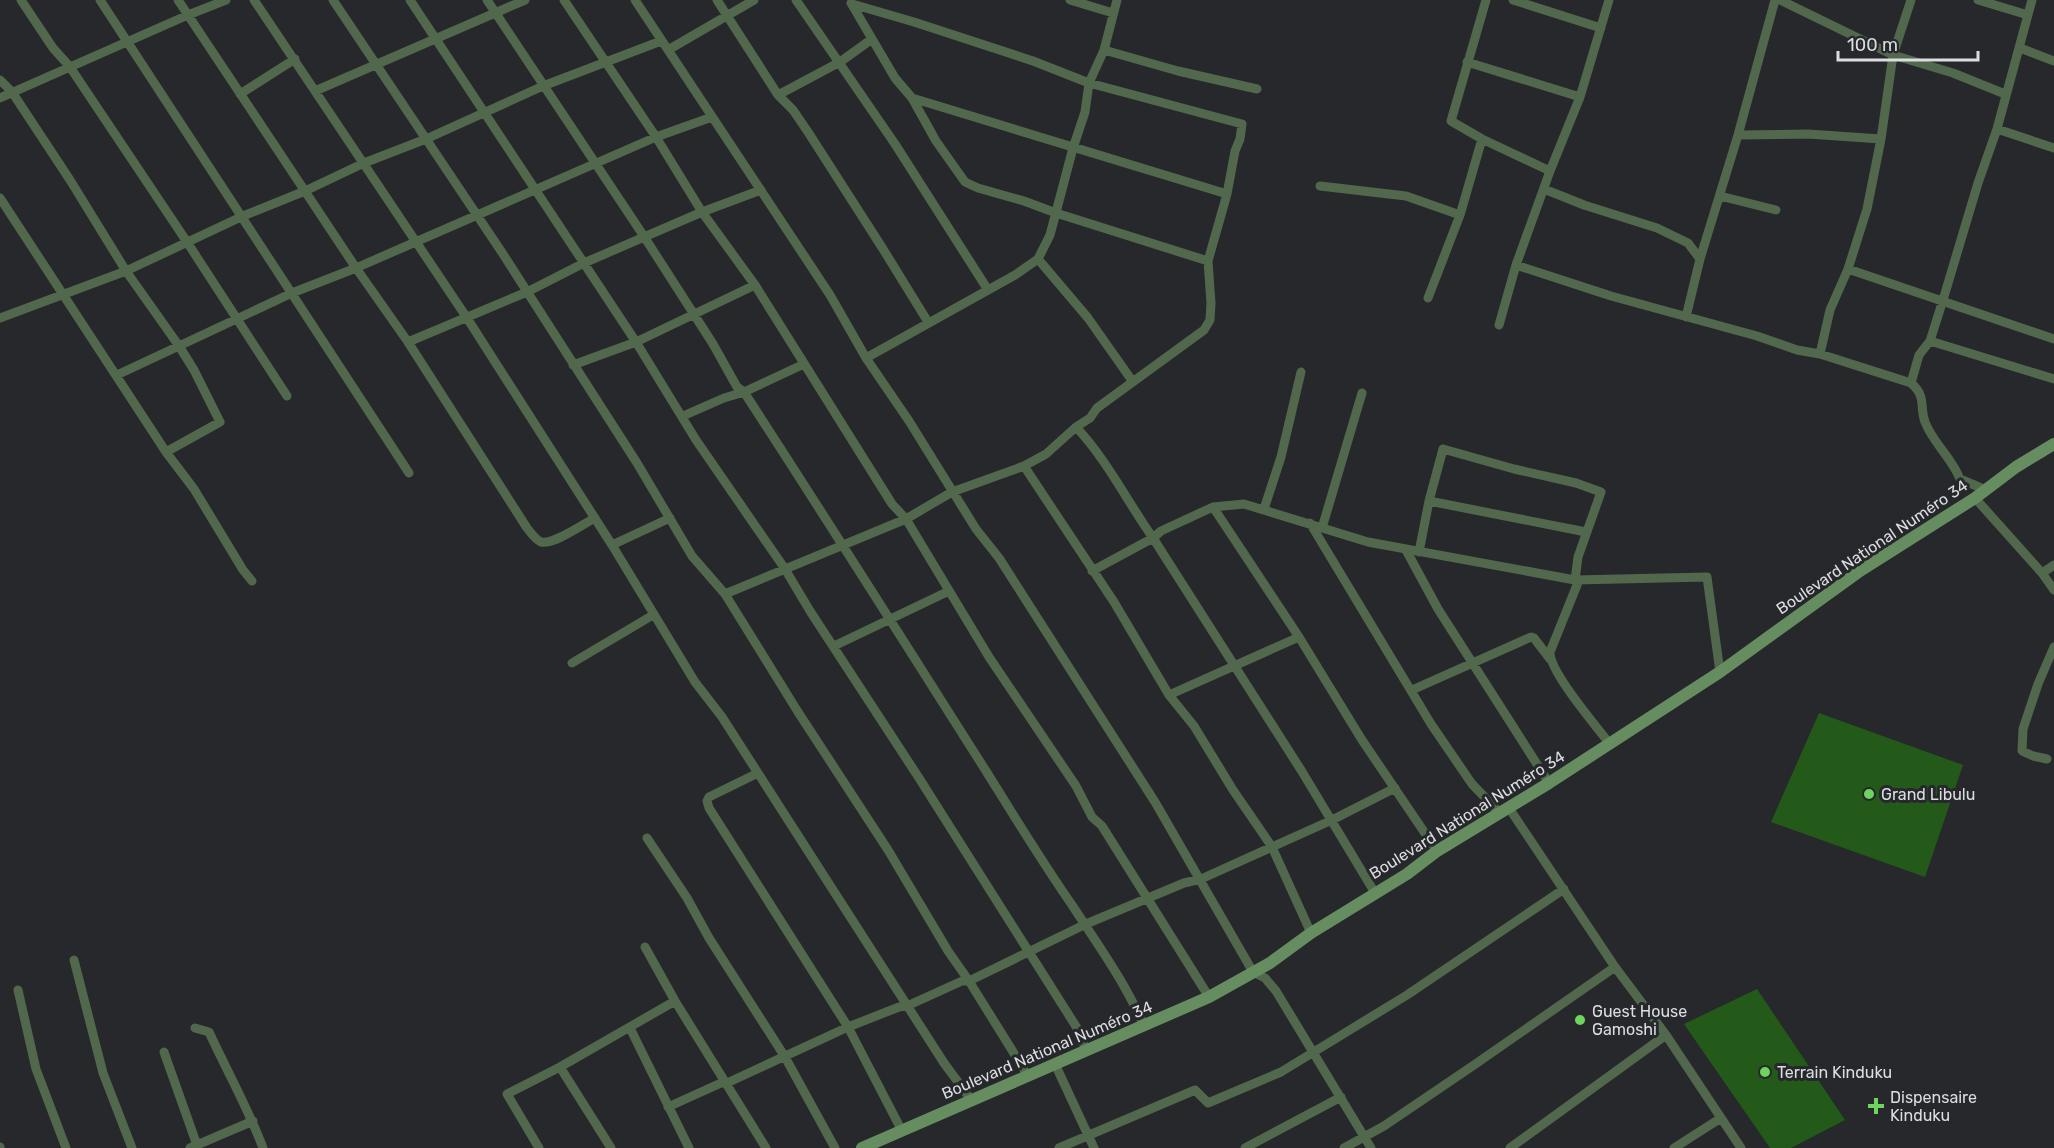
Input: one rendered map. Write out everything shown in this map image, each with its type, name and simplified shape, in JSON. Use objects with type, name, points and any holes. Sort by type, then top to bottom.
[{"type":"main road","name":"Boulevard National Numéro 34","points":[[862,1148],[1209,997],[1270,963],[1311,933],[1407,874],[1437,851],[1549,783],[1720,672],[1860,571],[1975,498],[2016,467],[2054,444]]},
{"type":"street","points":[[21,0],[52,48],[70,67],[286,396]]},
{"type":"street","points":[[100,0],[409,473]]},
{"type":"street","points":[[178,0],[356,268],[408,342],[527,528],[538,541],[554,541],[595,518]]},
{"type":"street","points":[[0,98],[226,0]]},
{"type":"street","points":[[254,0],[467,318],[612,545],[694,682],[722,717],[907,1006],[972,1101]]},
{"type":"street","points":[[333,0],[477,213],[692,556],[725,594],[1028,1076]]},
{"type":"street","points":[[410,0],[585,263],[696,440],[785,568],[1029,951],[1077,1028],[1086,1050]]},
{"type":"street","points":[[487,0],[645,238],[737,387],[744,392],[1072,906],[1086,924],[1133,1000],[1144,1026]]},
{"type":"street","points":[[315,92],[525,0]]},
{"type":"street","points":[[564,0],[656,137],[702,212],[755,285],[892,504],[906,519],[989,657],[1076,786],[1092,817],[1102,826],[1209,997]]},
{"type":"street","points":[[635,0],[830,295],[866,358],[1155,802],[1253,972],[1266,978],[1276,991],[1371,1148]]},
{"type":"street","points":[[717,0],[778,95],[808,132],[928,322]]},
{"type":"street","points":[[668,50],[754,0]]},
{"type":"street","points":[[796,0],[840,62],[988,290]]},
{"type":"street","points":[[1070,0],[1113,13]]},
{"type":"street","points":[[866,358],[1015,275],[1038,259],[1050,235],[1085,112],[1089,83],[1104,50],[1117,0]]},
{"type":"street","points":[[1486,0],[1451,121],[1482,139],[1550,171]]},
{"type":"street","points":[[1513,0],[1600,28]]},
{"type":"street","points":[[1499,325],[1516,265],[1580,97],[1608,0]]},
{"type":"street","points":[[1686,317],[1700,259],[1738,135],[1775,0]]},
{"type":"street","points":[[1780,0],[1893,55],[1961,76],[2005,94]]},
{"type":"street","points":[[1820,354],[1830,310],[1848,269],[1867,209],[1881,140],[1893,55],[1911,0]]},
{"type":"street","points":[[1978,0],[2028,15]]},
{"type":"street","points":[[1911,383],[1919,355],[1930,341],[1943,300],[1978,183],[1997,129],[2032,0]]},
{"type":"street","points":[[850,2],[895,78],[912,98],[936,141],[965,182],[1208,261]]},
{"type":"street","points":[[725,594],[906,519],[952,492],[1024,466],[1046,454],[1076,427],[1090,418],[1097,408],[1204,330],[1210,320],[1208,261],[1227,194],[1242,124],[1089,83],[1033,60],[850,2]]},
{"type":"street","points":[[778,95],[840,62],[872,39]]},
{"type":"street","points":[[0,306],[3,316],[126,271],[243,216],[305,191],[364,163],[426,139],[543,86],[661,41]]},
{"type":"street","points":[[2019,48],[2054,61]]},
{"type":"street","points":[[1104,50],[1178,71],[1257,89]]},
{"type":"street","points":[[240,94],[295,59]]},
{"type":"street","points":[[1467,62],[1580,97]]},
{"type":"street","points":[[0,80],[12,92],[126,271],[179,346],[194,370],[220,422],[166,452]]},
{"type":"street","points":[[912,98],[1227,194]]},
{"type":"street","points":[[117,375],[292,293],[356,268],[477,213],[656,137],[712,117]]},
{"type":"street","points":[[1997,129],[2054,148]]},
{"type":"street","points":[[1738,135],[1808,134],[1881,140]]},
{"type":"street","points":[[1428,298],[1460,215],[1482,139]]},
{"type":"street","points":[[1320,186],[1406,196],[1460,215]]},
{"type":"street","points":[[1544,189],[1584,205],[1657,228],[1688,243],[1700,259]]},
{"type":"street","points":[[408,342],[527,292],[585,263],[702,212],[761,190]]},
{"type":"street","points":[[1720,196],[1776,210]]},
{"type":"street","points":[[0,198],[166,452],[194,489],[252,581]]},
{"type":"street","points":[[1038,259],[1089,318],[1133,382]]},
{"type":"street","points":[[1516,265],[1611,296],[1757,336],[1797,350],[1820,354],[1911,383],[1919,390],[1925,421],[1955,467],[1960,479],[1986,490]]},
{"type":"street","points":[[1848,269],[2054,339]]},
{"type":"street","points":[[573,364],[636,342],[755,285]]},
{"type":"street","points":[[1930,341],[2054,379]]},
{"type":"street","points":[[683,416],[744,392],[804,364]]},
{"type":"street","points":[[1264,509],[1281,457],[1301,372]]},
{"type":"street","points":[[1322,528],[1362,393]]},
{"type":"street","points":[[1076,427],[1101,456],[1376,893]]},
{"type":"street","points":[[1419,552],[1429,501],[1443,449],[1576,483],[1601,492],[1578,557],[1577,580],[1550,652],[1550,659]]},
{"type":"street","points":[[1024,466],[1114,602],[1169,695],[1194,726],[1233,790],[1272,847],[1311,933]]},
{"type":"street","points":[[1975,498],[2042,573],[2054,590]]},
{"type":"street","points":[[1429,501],[1586,532]]},
{"type":"street","points":[[1092,571],[1153,538],[1161,531],[1213,507],[1244,504],[1368,542],[1577,580],[1707,577],[1720,672]]},
{"type":"street","points":[[1213,507],[1299,637],[1362,741],[1437,851]]},
{"type":"street","points":[[612,545],[670,518]]},
{"type":"street","points":[[1310,523],[1431,724],[1472,784],[1505,810],[1564,889],[1615,967],[1666,1035],[1741,1148]]},
{"type":"street","points":[[1406,550],[1438,609],[1549,783]]},
{"type":"street","points":[[2042,573],[2054,565]]},
{"type":"street","points":[[834,646],[949,591]]},
{"type":"street","points":[[572,663],[653,615]]},
{"type":"street","points":[[1169,695],[1299,637]]},
{"type":"street","points":[[1412,690],[1531,637],[1550,659],[1573,696],[1610,743]]},
{"type":"street","points":[[2047,759],[2022,751],[2023,729],[2038,684],[2054,647]]},
{"type":"street","points":[[758,773],[709,797],[707,801],[709,808],[848,1027],[902,1131]]},
{"type":"street","points":[[668,1107],[721,1083],[727,1083],[848,1027],[907,1006],[962,981],[969,981],[1086,924],[1184,883],[1201,879],[1332,820],[1395,788]]},
{"type":"street","points":[[647,838],[687,898],[785,1057],[835,1148]]},
{"type":"street","points":[[1059,1148],[1195,1090],[1208,1103],[1281,1072],[1407,995],[1564,889]]},
{"type":"street","points":[[645,948],[766,1148]]},
{"type":"street","points":[[74,960],[103,1073],[132,1148]]},
{"type":"street","points":[[1344,1148],[1384,1126],[1615,967]]},
{"type":"street","points":[[18,990],[36,1069],[66,1148]]},
{"type":"street","points":[[539,1148],[507,1094],[561,1067],[675,1001]]},
{"type":"street","points":[[195,1028],[209,1032],[232,1083],[253,1121],[263,1148]]},
{"type":"street","points":[[630,1028],[689,1148]]},
{"type":"street","points":[[1510,1148],[1666,1035]]},
{"type":"street","points":[[164,1052],[195,1147],[253,1121]]},
{"type":"street","points":[[1056,1064],[1094,1148]]},
{"type":"street","points":[[561,1067],[611,1148]]},
{"type":"street","points":[[1245,1148],[1341,1098]]},
{"type":"street","points":[[1674,1148],[1721,1118]]},
{"type":"green space","name":"Grand Libulu","points":[[1819,713],[1963,765],[1925,877],[1771,822]]},
{"type":"green space","name":"Terrain Kinduku","points":[[1757,989],[1845,1120],[1791,1148],[1770,1148],[1684,1024]]},
{"type":"place","name":"Grand Libulu","points":[[1869,794]]},
{"type":"place","name":"Guest House Gamoshi","points":[[1580,1020]]},
{"type":"place","name":"Terrain Kinduku","points":[[1765,1072]]},
{"type":"place","name":"Dispensaire Kinduku","points":[[1876,1106]]}]
